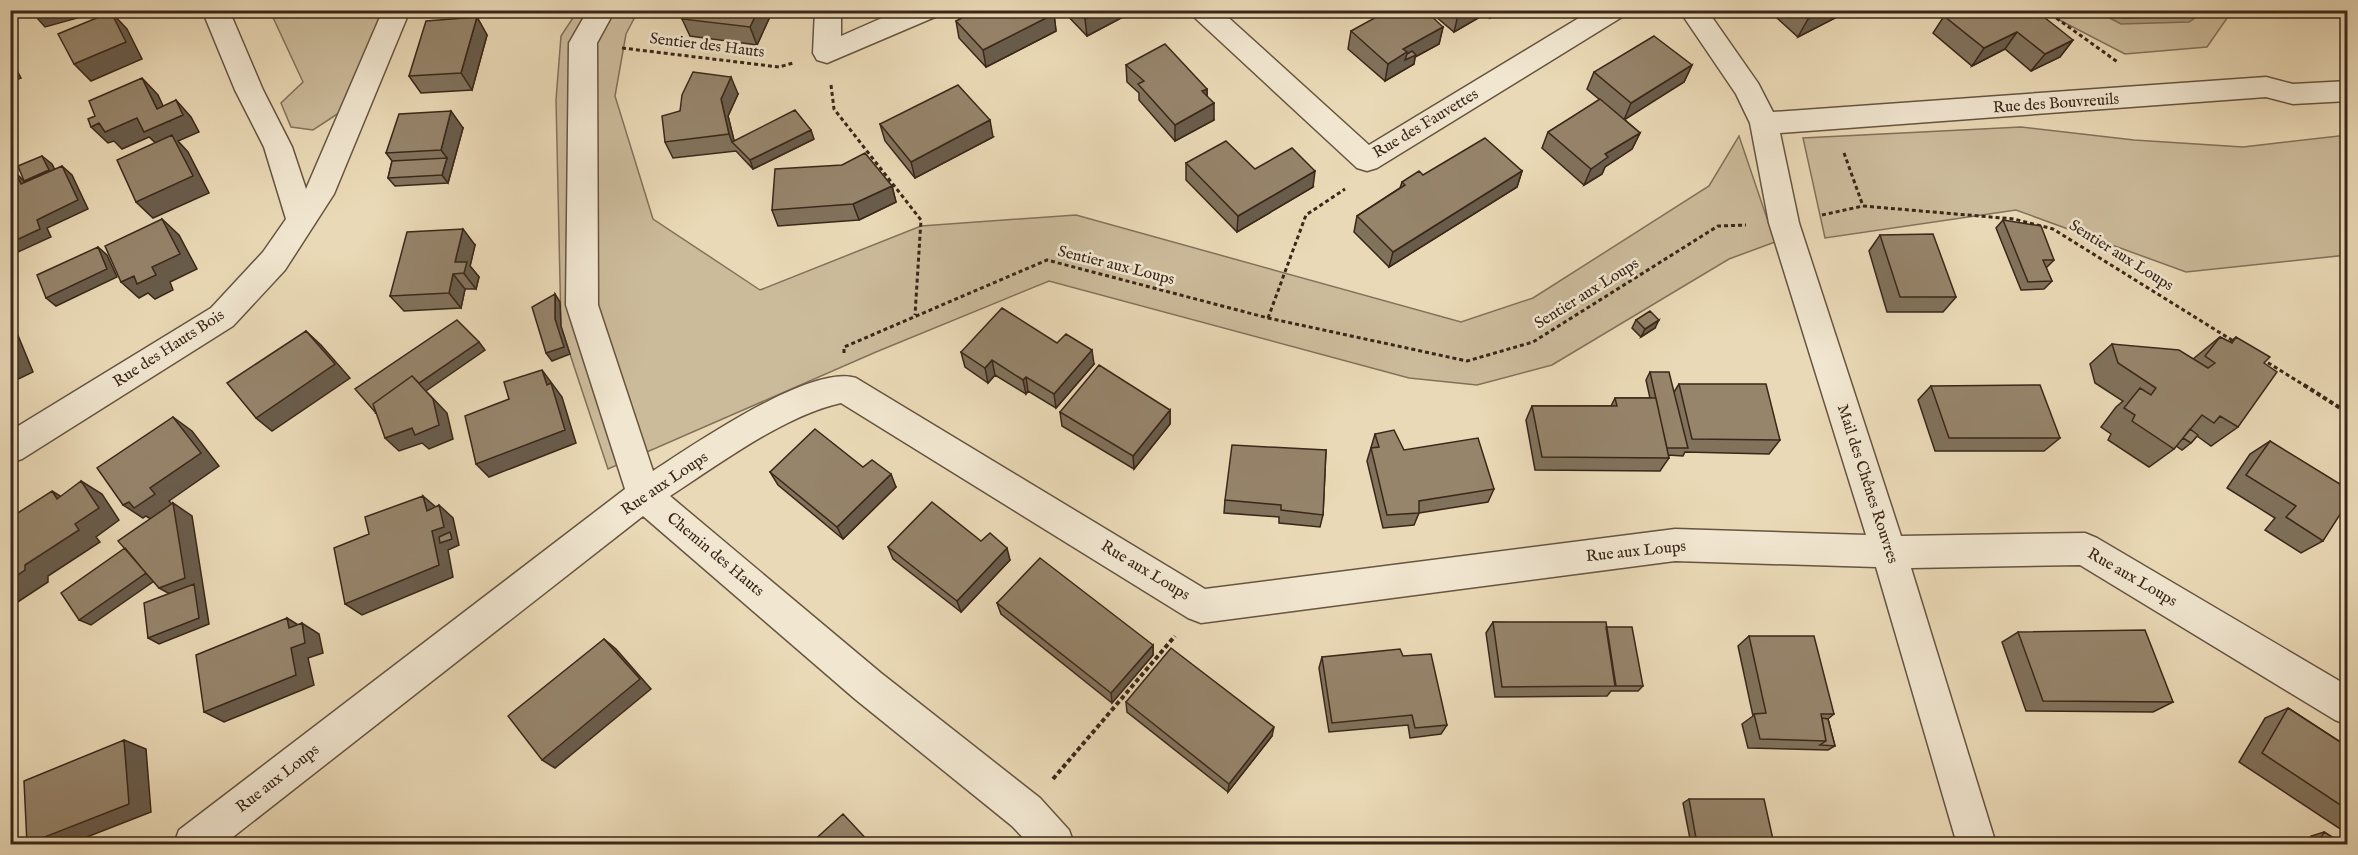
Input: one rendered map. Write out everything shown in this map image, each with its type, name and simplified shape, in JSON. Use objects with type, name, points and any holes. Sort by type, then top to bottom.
[{"type":"street","points":[[216,10],[240,70],[278,147],[302,221]]},
{"type":"street","name":"Rue des Hauts Bois","points":[[10,449],[222,317],[274,261],[319,194],[397,10]]},
{"type":"street","points":[[602,10],[583,43],[582,305],[644,495]]},
{"type":"street","points":[[828,10],[827,53],[926,10]]},
{"type":"street","name":"Rue des Fauvettes","points":[[1203,10],[1366,160],[1613,10]]},
{"type":"street","name":"Mail des Chênes Rouvres","points":[[1692,10],[1748,90],[1764,123],[1784,223],[1889,552],[1976,844]]},
{"type":"street","name":"Rue des Bouvreuils","points":[[1764,123],[1833,120],[2266,87],[2293,94],[2348,91]]},
{"type":"street","name":"Rue aux Loups","points":[[193,844],[644,495],[737,435],[814,395],[845,388],[1201,606],[1675,545],[1889,552],[2085,549],[2348,707]]},
{"type":"street","name":"Chemin des Hauts","points":[[644,495],[868,686],[1026,812],[1055,844]]},
{"type":"path","points":[[2045,10],[2116,60],[2151,97]]},
{"type":"path","name":"Sentier des Hauts","points":[[583,43],[780,67],[827,53]]},
{"type":"path","points":[[827,53],[834,109],[921,219],[915,315]]},
{"type":"path","points":[[1833,120],[1863,206]]},
{"type":"path","points":[[1268,318],[1306,215],[1364,177],[1366,160]]},
{"type":"path","name":"Sentier aux Loups","points":[[845,388],[844,347],[1047,260],[1268,318],[1467,361],[1533,342],[1718,226],[1784,223],[1863,206],[2014,219],[2054,229],[2236,343]]},
{"type":"path","points":[[2257,356],[2348,413]]},
{"type":"path","points":[[1026,812],[1201,606]]},
{"type":"shaded area","points":[[578,10],[638,11],[626,34],[615,96],[653,219],[760,290],[921,226],[1076,215],[1461,322],[1533,298],[1709,186],[1739,136],[1775,242],[1729,259],[1552,365],[1477,385],[1409,378],[1049,281],[876,352],[608,469],[561,327],[556,100],[561,36]]},
{"type":"shaded area","points":[[270,11],[383,11],[339,113],[313,130],[291,127],[281,103],[303,82]]},
{"type":"shaded area","points":[[2042,11],[2232,11],[2207,47],[2125,54]]},
{"type":"shaded area","points":[[2021,127],[2134,140],[2243,147],[2347,135],[2347,255],[2186,272],[2016,210],[1825,238],[1803,138]]},
{"type":"water","points":[[2205,10],[2189,22],[2121,24],[2096,11]]},
{"type":"building","points":[[687,10],[758,10],[750,27],[682,19]]},
{"type":"building","points":[[977,10],[1051,10],[1054,14],[983,50],[956,21]]},
{"type":"building","points":[[1077,10],[1101,10],[1085,19]]},
{"type":"building","points":[[1389,10],[1425,10],[1443,27],[1403,49],[1407,52],[1388,64],[1351,31]]},
{"type":"building","points":[[1453,10],[1466,10],[1458,15]]},
{"type":"building","points":[[1797,10],[1826,10],[1808,19]]},
{"type":"building","points":[[1955,10],[2035,10],[2073,40],[2045,54],[2017,32],[1984,48],[1944,16]]},
{"type":"building","points":[[111,12],[126,42],[74,64],[58,34]]},
{"type":"building","points":[[477,17],[461,73],[409,76],[426,21]]},
{"type":"building","points":[[1654,36],[1692,65],[1631,103],[1594,72]]},
{"type":"building","points":[[1165,44],[1207,89],[1202,91],[1214,103],[1175,125],[1138,84],[1144,81],[1126,65]]},
{"type":"building","points":[[1412,51],[1416,55],[1405,60],[1407,54]]},
{"type":"building","points":[[693,72],[731,77],[721,99],[729,134],[665,142],[662,116],[680,111],[682,95]]},
{"type":"building","points":[[142,78],[157,109],[176,100],[183,115],[144,132],[137,118],[105,132],[99,123],[91,127],[88,119],[95,116],[89,101]]},
{"type":"building","points":[[958,85],[990,120],[911,162],[880,124]]},
{"type":"building","points":[[1600,99],[1640,133],[1605,154],[1608,157],[1591,169],[1548,132]]},
{"type":"building","points":[[795,110],[811,130],[750,160],[732,142]]},
{"type":"building","points":[[451,111],[441,150],[386,153],[399,114]]},
{"type":"building","points":[[172,135],[193,176],[136,202],[117,160]]},
{"type":"building","points":[[1485,138],[1522,171],[1393,252],[1357,216],[1405,185],[1402,182],[1419,171],[1423,175]]},
{"type":"building","points":[[1226,141],[1255,169],[1292,148],[1315,171],[1238,216],[1186,163]]},
{"type":"building","points":[[865,153],[892,186],[853,204],[772,210],[775,169],[842,165]]},
{"type":"building","points":[[42,156],[49,170],[24,181],[18,166]]},
{"type":"building","points":[[447,158],[442,175],[388,178],[392,161]]},
{"type":"building","points":[[62,166],[78,200],[37,220],[40,229],[10,243],[10,176],[16,173],[21,184]]},
{"type":"building","points":[[162,219],[180,254],[152,267],[156,275],[137,284],[134,276],[121,282],[105,246]]},
{"type":"building","points":[[2003,220],[2041,226],[2054,260],[2043,260],[2052,281],[2028,282]]},
{"type":"building","points":[[463,229],[455,262],[467,262],[464,273],[453,274],[449,293],[390,296],[407,232]]},
{"type":"building","points":[[1933,234],[1956,297],[1900,297],[1880,235]]},
{"type":"building","points":[[98,247],[107,269],[46,298],[37,275]]},
{"type":"building","points":[[555,294],[555,319],[564,347],[546,353],[532,307]]},
{"type":"building","points":[[1002,308],[1057,343],[1066,334],[1092,350],[1054,394],[1026,377],[1023,380],[992,360],[985,368],[961,352]]},
{"type":"building","points":[[1650,311],[1659,320],[1645,329],[1636,320]]},
{"type":"building","points":[[457,320],[479,342],[419,383],[412,376],[373,404],[376,413],[355,389]]},
{"type":"building","points":[[306,331],[335,364],[256,418],[227,383]]},
{"type":"building","points":[[2220,337],[2232,343],[2236,337],[2270,357],[2264,363],[2277,372],[2238,427],[2220,416],[2214,423],[2202,415],[2174,449],[2132,421],[2135,415],[2124,408],[2140,388],[2151,395],[2156,388],[2118,363],[2112,344],[2179,350],[2208,368],[2215,363],[2205,356]]},
{"type":"building","points":[[1099,365],[1170,410],[1133,456],[1060,412]]},
{"type":"building","points":[[542,370],[547,385],[551,383],[565,430],[476,464],[465,416],[509,399],[504,382]]},
{"type":"building","points":[[1650,372],[1669,372],[1688,448],[1667,448]]},
{"type":"building","points":[[412,376],[433,399],[439,425],[415,435],[412,428],[385,438],[373,404]]},
{"type":"building","points":[[1679,384],[1766,384],[1780,440],[1692,439]]},
{"type":"building","points":[[2040,385],[2060,438],[1949,438],[1931,386]]},
{"type":"building","points":[[1615,398],[1656,398],[1669,458],[1542,457],[1532,406],[1617,406]]},
{"type":"building","points":[[173,417],[201,453],[150,488],[155,494],[134,508],[129,502],[123,505],[97,468]]},
{"type":"building","points":[[815,429],[863,467],[872,460],[891,474],[837,527],[770,472]]},
{"type":"building","points":[[2190,429],[2198,435],[2191,443],[2183,438]]},
{"type":"building","points":[[1394,430],[1404,450],[1478,438],[1494,489],[1419,501],[1419,513],[1387,515],[1371,448],[1379,447],[1375,434]]},
{"type":"building","points":[[2270,441],[2348,489],[2348,502],[2323,541],[2286,517],[2296,506],[2246,475]]},
{"type":"building","points":[[1232,445],[1326,450],[1323,515],[1281,510],[1281,505],[1225,500]]},
{"type":"building","points":[[81,481],[99,508],[75,524],[79,530],[25,565],[25,570],[10,580],[10,518],[52,491],[57,499]]},
{"type":"building","points":[[423,496],[427,511],[439,505],[444,527],[432,531],[439,565],[345,604],[334,548],[369,534],[365,517]]},
{"type":"building","points":[[932,502],[981,541],[990,533],[1007,548],[957,601],[888,547]]},
{"type":"building","points":[[173,503],[185,578],[159,588],[118,541]]},
{"type":"building","points":[[450,532],[452,539],[440,543],[439,537]]},
{"type":"building","points":[[125,548],[146,573],[79,620],[61,593]]},
{"type":"building","points":[[1040,558],[1153,645],[1111,693],[997,603]]},
{"type":"building","points":[[194,584],[199,618],[148,638],[144,603]]},
{"type":"building","points":[[287,618],[289,628],[302,623],[305,643],[291,648],[296,675],[204,712],[196,655]]},
{"type":"building","points":[[1493,622],[1606,622],[1616,686],[1502,687]]},
{"type":"building","points":[[1606,627],[1632,627],[1643,686],[1615,686]]},
{"type":"building","points":[[2145,630],[2173,702],[2043,701],[2018,632]]},
{"type":"building","points":[[1749,636],[1814,636],[1834,714],[1821,714],[1826,741],[1760,739],[1754,714],[1766,713]]},
{"type":"building","points":[[604,639],[640,679],[542,760],[508,716]]},
{"type":"building","points":[[1171,648],[1274,727],[1229,784],[1126,702]]},
{"type":"building","points":[[1400,649],[1403,656],[1431,654],[1447,725],[1415,728],[1412,715],[1332,723],[1322,657]]},
{"type":"building","points":[[2288,708],[2348,747],[2348,810],[2262,753]]},
{"type":"building","points":[[1822,718],[1828,719],[1835,746],[1820,745],[1826,741]]},
{"type":"building","points":[[124,740],[129,804],[27,844],[24,781]]},
{"type":"building","points":[[1689,799],[1764,799],[1774,844],[1697,844]]},
{"type":"building","points":[[843,814],[871,844],[810,844]]},
{"type":"building","points":[[2324,832],[2343,844],[2318,844]]}]
